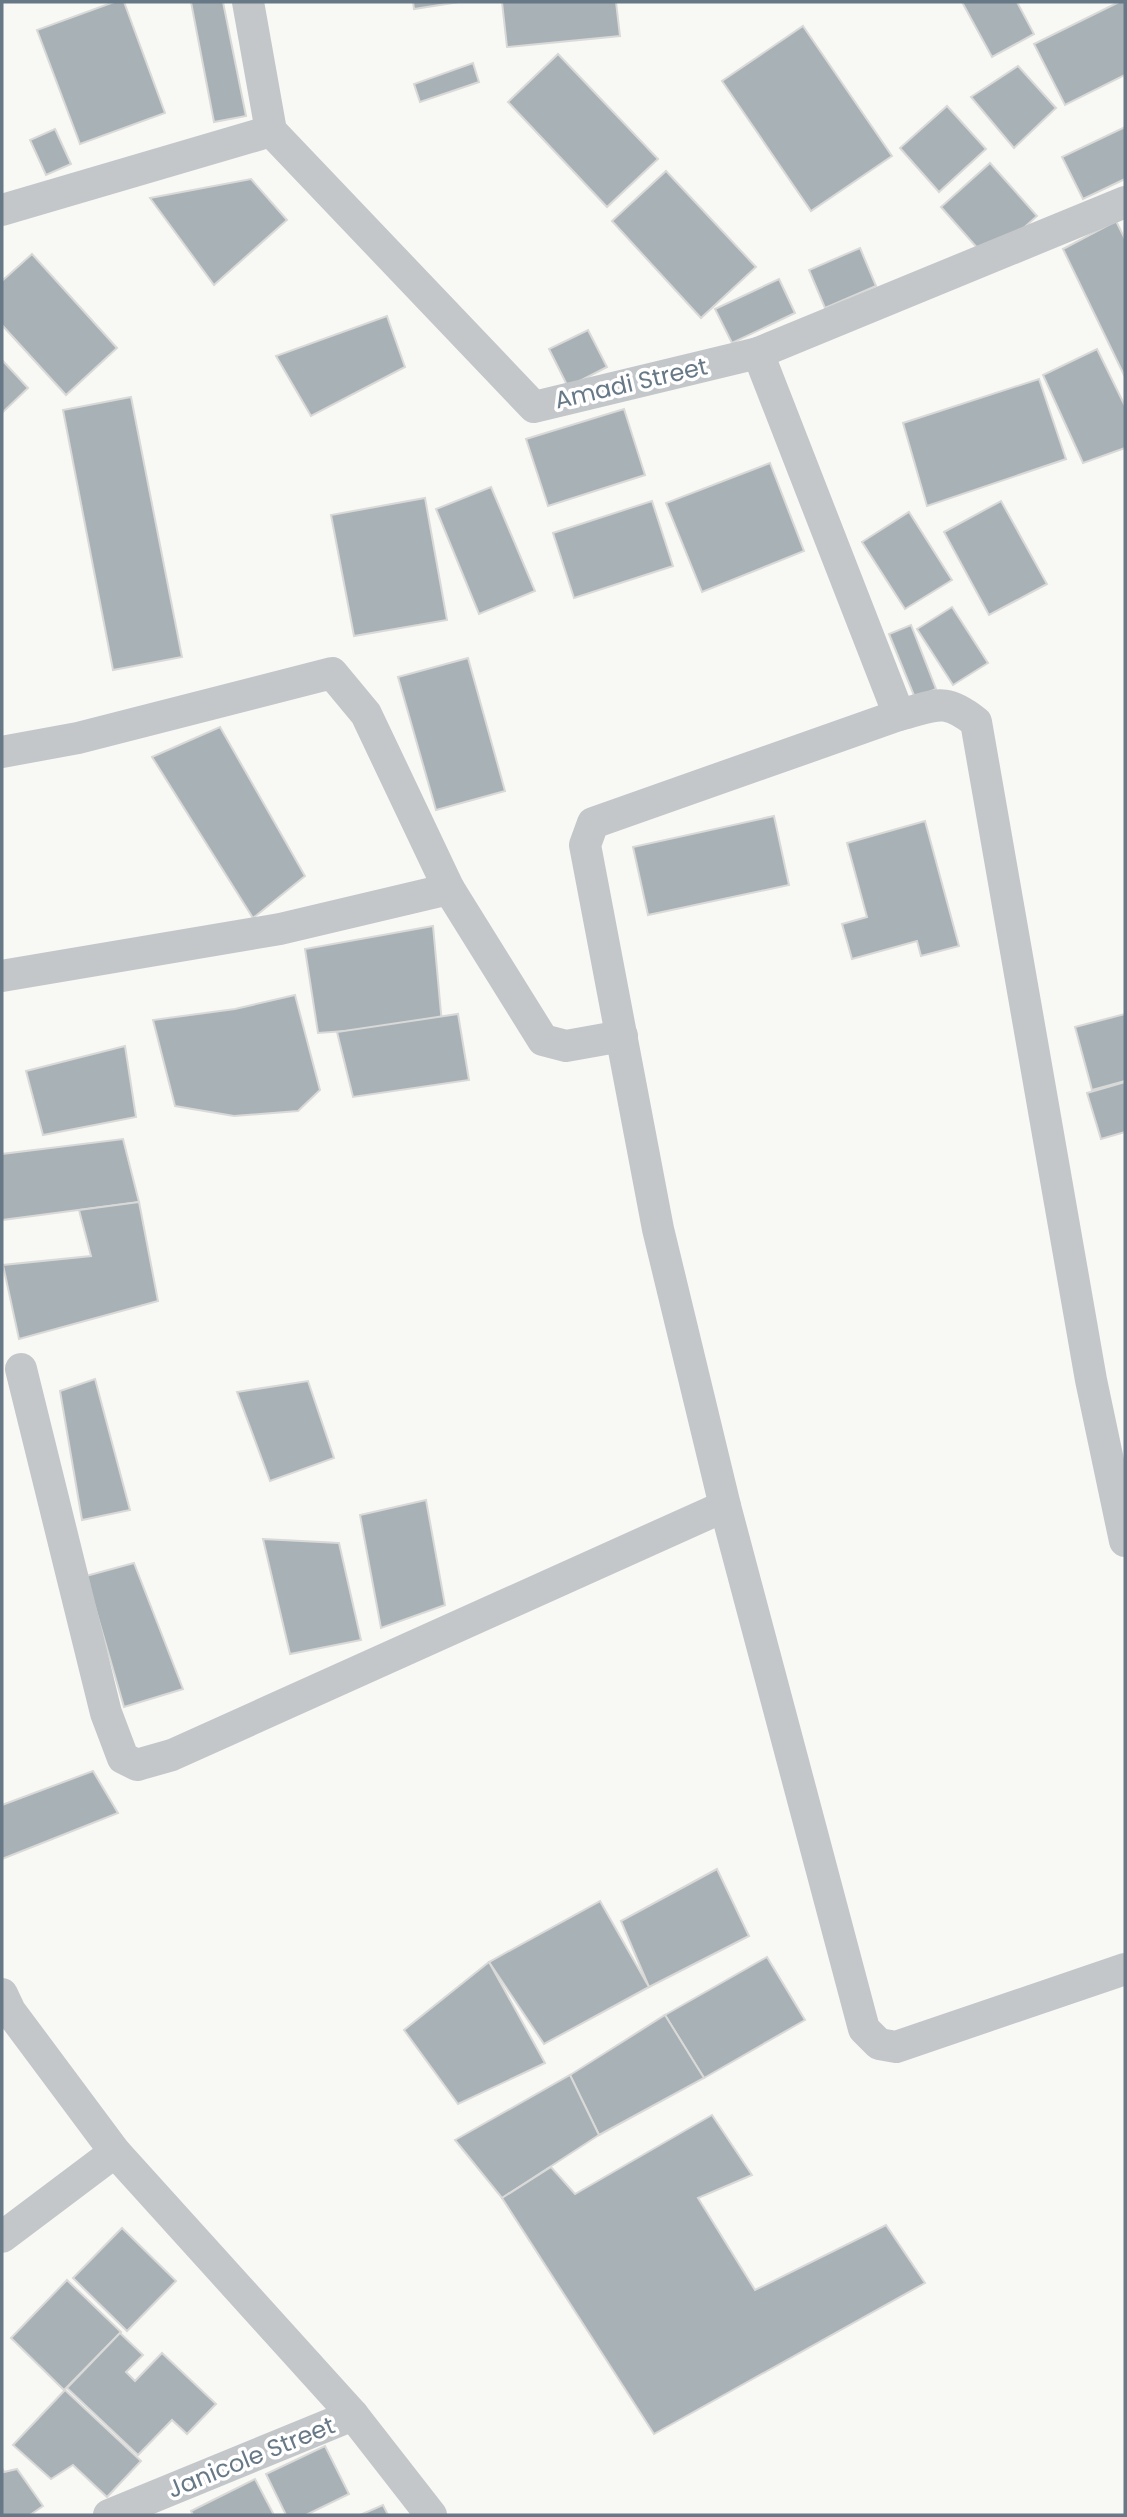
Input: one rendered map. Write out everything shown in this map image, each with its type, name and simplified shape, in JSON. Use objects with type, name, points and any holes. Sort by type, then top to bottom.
[{"type":"street","points":[[2,210],[271,131],[248,2]]},
{"type":"street","name":"Amadi Street","points":[[271,131],[534,407],[758,353],[1125,202]]},
{"type":"street","points":[[758,353],[899,715]]},
{"type":"street","points":[[2,752],[78,738],[332,673],[366,714],[449,889],[543,1040],[566,1045],[622,1035]]},
{"type":"street","points":[[1125,1541],[1091,1380],[976,722],[963,711],[944,704],[899,715],[593,823],[585,845],[658,1228],[725,1506],[864,2029],[879,2044],[897,2047],[1125,1969]]},
{"type":"street","points":[[2,975],[280,929],[449,889]]},
{"type":"street","points":[[21,1369],[106,1713],[123,1758],[137,1765],[172,1755],[725,1506]]},
{"type":"street","points":[[2,1994],[10,2011],[114,2152],[354,2415],[431,2515]]},
{"type":"street","points":[[2,2237],[114,2152]]},
{"type":"street","name":"Janicole Street","points":[[109,2515],[354,2415]]},
{"type":"building","points":[[114,2],[124,2],[165,113],[80,144],[37,30]]},
{"type":"building","points":[[191,2],[223,2],[246,116],[214,122]]},
{"type":"building","points":[[413,2],[459,2],[414,9]]},
{"type":"building","points":[[502,2],[616,2],[620,36],[507,47]]},
{"type":"building","points":[[962,2],[1017,2],[1034,34],[992,57]]},
{"type":"building","points":[[1119,2],[1125,2],[1125,75],[1065,105],[1034,44]]},
{"type":"building","points":[[803,26],[892,156],[811,211],[722,81]]},
{"type":"building","points":[[558,54],[658,159],[607,207],[508,102]]},
{"type":"building","points":[[473,63],[479,82],[420,102],[414,84]]},
{"type":"building","points":[[1018,66],[1056,108],[1014,148],[971,97]]},
{"type":"building","points":[[947,106],[986,149],[939,192],[900,148]]},
{"type":"building","points":[[1125,127],[1125,179],[1083,199],[1062,157]]},
{"type":"building","points":[[55,129],[71,164],[46,175],[30,140]]},
{"type":"building","points":[[990,163],[1037,216],[988,260],[941,207]]},
{"type":"building","points":[[666,171],[756,267],[701,318],[612,221]]},
{"type":"building","points":[[251,179],[287,220],[214,285],[150,198]]},
{"type":"building","points":[[1116,221],[1125,239],[1125,377],[1063,249]]},
{"type":"building","points":[[860,248],[876,286],[825,308],[809,270]]},
{"type":"building","points":[[32,254],[117,348],[66,395],[2,325],[2,281]]},
{"type":"building","points":[[779,279],[795,313],[732,343],[715,309]]},
{"type":"building","points":[[387,316],[405,367],[311,416],[276,356]]},
{"type":"building","points":[[588,330],[607,367],[568,387],[549,349]]},
{"type":"building","points":[[1097,349],[1125,406],[1125,448],[1083,463],[1043,375]]},
{"type":"building","points":[[2,360],[28,388],[2,413]]},
{"type":"building","points":[[1039,379],[1066,459],[927,506],[903,423]]},
{"type":"building","points":[[131,397],[182,657],[113,670],[63,410]]},
{"type":"building","points":[[624,409],[645,475],[548,506],[526,439]]},
{"type":"building","points":[[770,463],[804,551],[702,592],[666,503]]},
{"type":"building","points":[[491,487],[535,591],[479,614],[436,509]]},
{"type":"building","points":[[425,498],[447,620],[354,636],[331,515]]},
{"type":"building","points":[[652,501],[673,566],[574,598],[553,533]]},
{"type":"building","points":[[1001,501],[1047,584],[989,615],[944,532]]},
{"type":"building","points":[[909,512],[952,580],[905,609],[862,542]]},
{"type":"building","points":[[952,607],[988,663],[953,685],[917,629]]},
{"type":"building","points":[[911,625],[936,689],[915,698],[889,634]]},
{"type":"building","points":[[468,658],[505,791],[436,810],[398,677]]},
{"type":"building","points":[[220,727],[305,876],[253,918],[152,757]]},
{"type":"building","points":[[774,816],[789,885],[648,915],[633,847]]},
{"type":"building","points":[[925,821],[959,946],[921,956],[917,941],[852,959],[842,924],[867,917],[847,843]]},
{"type":"building","points":[[433,926],[442,1024],[318,1033],[305,949]]},
{"type":"building","points":[[295,995],[320,1090],[298,1111],[234,1116],[175,1106],[153,1020],[235,1009]]},
{"type":"building","points":[[458,1014],[469,1080],[353,1097],[337,1032]]},
{"type":"building","points":[[1125,1014],[1125,1081],[1092,1090],[1075,1027]]},
{"type":"building","points":[[125,1046],[136,1117],[43,1135],[26,1071]]},
{"type":"building","points":[[1125,1082],[1125,1132],[1101,1139],[1087,1093]]},
{"type":"building","points":[[123,1139],[139,1202],[2,1220],[2,1154]]},
{"type":"building","points":[[139,1202],[158,1301],[19,1339],[3,1265],[91,1256],[79,1210]]},
{"type":"building","points":[[95,1379],[130,1510],[82,1520],[60,1391]]},
{"type":"building","points":[[308,1381],[334,1458],[270,1481],[237,1392]]},
{"type":"building","points":[[426,1500],[445,1605],[381,1628],[360,1515]]},
{"type":"building","points":[[263,1539],[339,1543],[361,1640],[290,1654]]},
{"type":"building","points":[[134,1563],[183,1689],[124,1707],[86,1576]]},
{"type":"building","points":[[93,1771],[118,1813],[2,1859],[2,1805]]},
{"type":"building","points":[[717,1869],[749,1936],[649,1987],[621,1921]]},
{"type":"building","points":[[600,1901],[649,1987],[544,2044],[489,1962]]},
{"type":"building","points":[[767,1957],[805,2020],[704,2078],[665,2015]]},
{"type":"building","points":[[489,1962],[545,2063],[458,2104],[404,2030]]},
{"type":"building","points":[[665,2015],[704,2078],[599,2135],[570,2075]]},
{"type":"building","points":[[570,2075],[599,2135],[502,2198],[455,2140]]},
{"type":"building","points":[[712,2115],[752,2175],[698,2198],[755,2290],[886,2225],[925,2283],[654,2434],[502,2198],[551,2167],[575,2194]]},
{"type":"building","points":[[122,2228],[176,2281],[127,2331],[73,2278]]},
{"type":"building","points":[[67,2280],[121,2332],[64,2390],[11,2338]]},
{"type":"building","points":[[120,2333],[143,2355],[126,2372],[135,2381],[162,2353],[216,2404],[187,2434],[172,2420],[138,2455],[67,2388]]},
{"type":"building","points":[[65,2390],[141,2461],[107,2497],[73,2465],[51,2479],[13,2445]]},
{"type":"building","points":[[325,2446],[349,2494],[306,2515],[286,2515],[266,2474]]},
{"type":"building","points":[[2,2468],[4,2472],[17,2469],[43,2506],[30,2515],[2,2515]]},
{"type":"building","points":[[255,2479],[274,2515],[193,2515],[191,2511]]},
{"type":"building","points":[[383,2505],[388,2515],[360,2515]]}]
